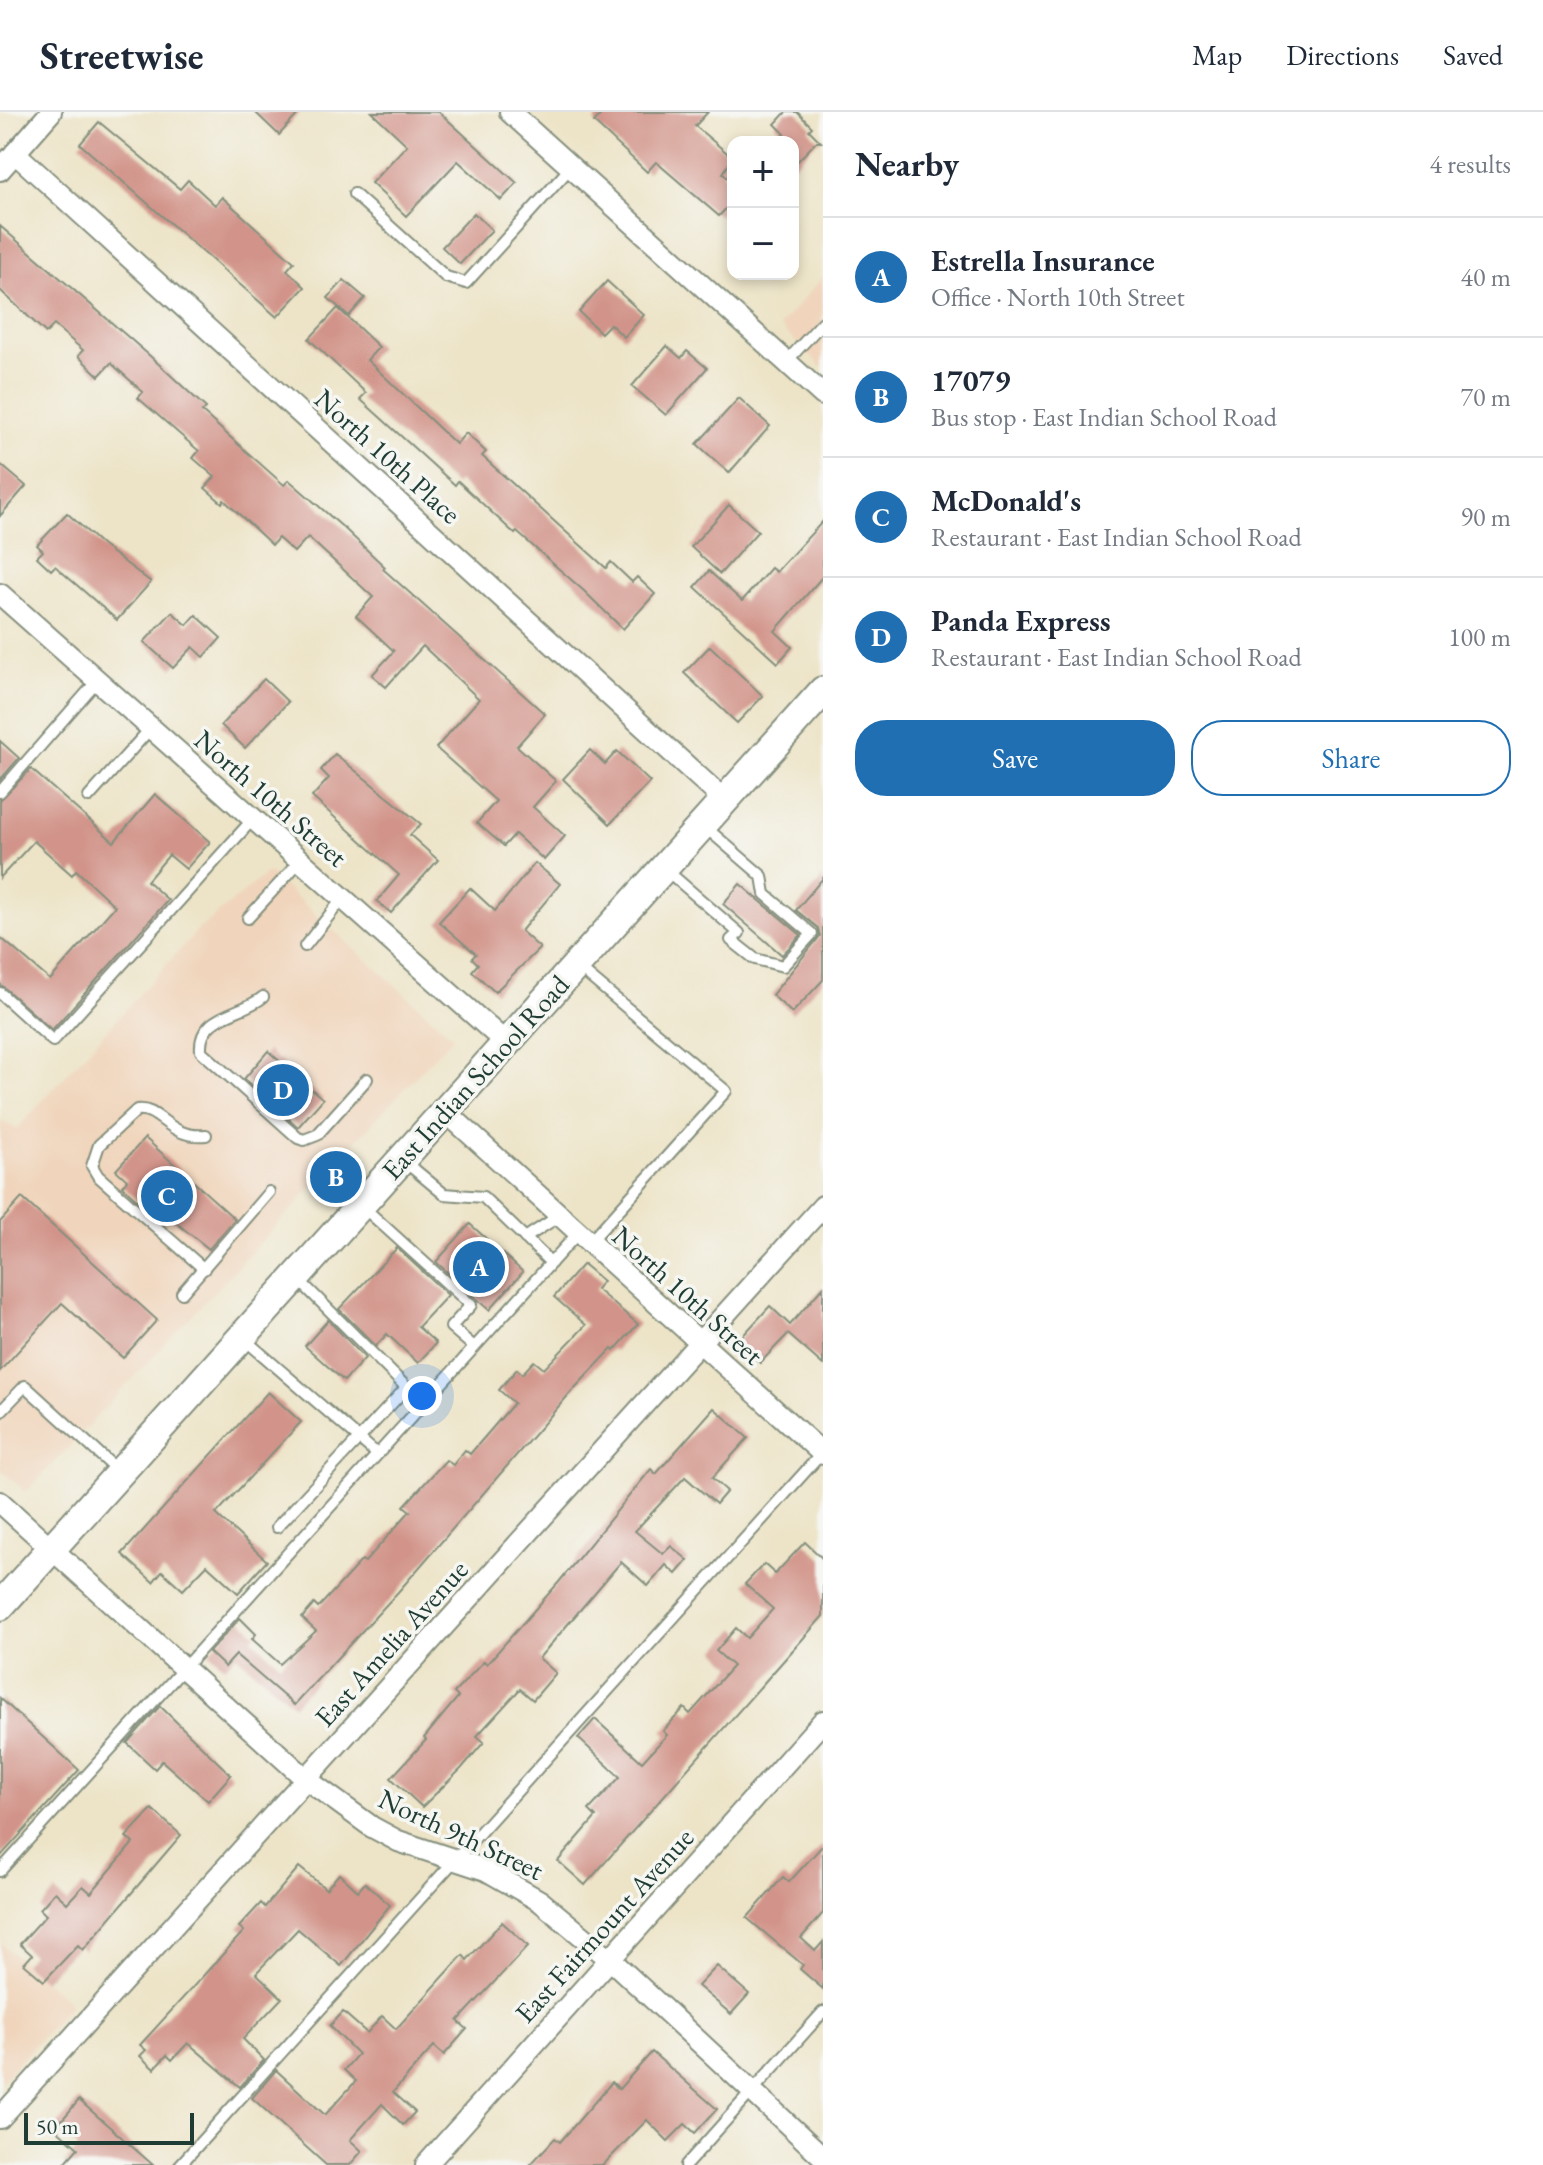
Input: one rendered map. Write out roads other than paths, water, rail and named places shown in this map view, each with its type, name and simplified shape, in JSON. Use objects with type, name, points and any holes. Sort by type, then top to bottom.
[{"type":"main road","name":"East Indian School Road","points":[[0,1606],[823,691]]},
{"type":"street","points":[[510,112],[823,395]]},
{"type":"street","points":[[0,170],[50,113]]},
{"type":"street","name":"North 10th Place","points":[[15,153],[724,800]]},
{"type":"street","name":"North 10th Street","points":[[0,594],[506,1043]]},
{"type":"street","name":"North 10th Street","points":[[445,1111],[822,1454]]},
{"type":"street","name":"East Amelia Avenue","points":[[0,2118],[823,1206]]},
{"type":"street","name":"North 9th Street","points":[[0,1502],[306,1779],[372,1827],[398,1841],[486,1870],[540,1901],[611,1960],[823,2157]]},
{"type":"street","name":"East Fairmount Avenue","points":[[426,2165],[823,1721]]},
{"type":"lane","points":[[354,194],[446,277],[466,283],[571,167]]},
{"type":"lane","points":[[786,362],[823,322]]},
{"type":"lane","points":[[0,792],[97,681]]},
{"type":"lane","points":[[89,797],[150,729]]},
{"type":"lane","points":[[0,993],[53,1041],[253,819]]},
{"type":"lane","points":[[663,868],[739,933],[731,940],[755,959],[783,966],[812,934],[765,894],[762,876],[703,824]]},
{"type":"lane","points":[[248,918],[300,861]]},
{"type":"lane","points":[[305,946],[343,898]]},
{"type":"lane","points":[[0,1871],[551,1263],[584,1238],[726,1091],[576,965]]},
{"type":"lane","points":[[263,997],[252,1007],[227,1013],[214,1022],[202,1037],[201,1051],[298,1138],[304,1140],[317,1135],[367,1079]]},
{"type":"lane","points":[[204,1269],[98,1176],[92,1166],[99,1145],[137,1110],[152,1113],[183,1136],[206,1135]]},
{"type":"lane","points":[[401,1159],[444,1194],[483,1197],[551,1263]]},
{"type":"lane","points":[[182,1293],[269,1192]]},
{"type":"lane","points":[[360,1204],[471,1305],[451,1327],[474,1347]]},
{"type":"lane","points":[[525,1238],[559,1216]]},
{"type":"lane","points":[[295,1277],[423,1404]]},
{"type":"lane","points":[[241,1337],[377,1454]]},
{"type":"lane","points":[[0,1412],[25,1386],[120,1472]]},
{"type":"lane","points":[[277,1527],[406,1388]]},
{"type":"lane","points":[[180,2165],[822,1454]]},
{"type":"lane","points":[[686,2165],[823,2012]]},
{"type":"place","name":"Panda Express","points":[[283,1090]]},
{"type":"place","name":"17079","points":[[336,1177]]},
{"type":"place","name":"McDonald's","points":[[167,1196]]},
{"type":"place","name":"Estrella Insurance","points":[[479,1267]]}]
